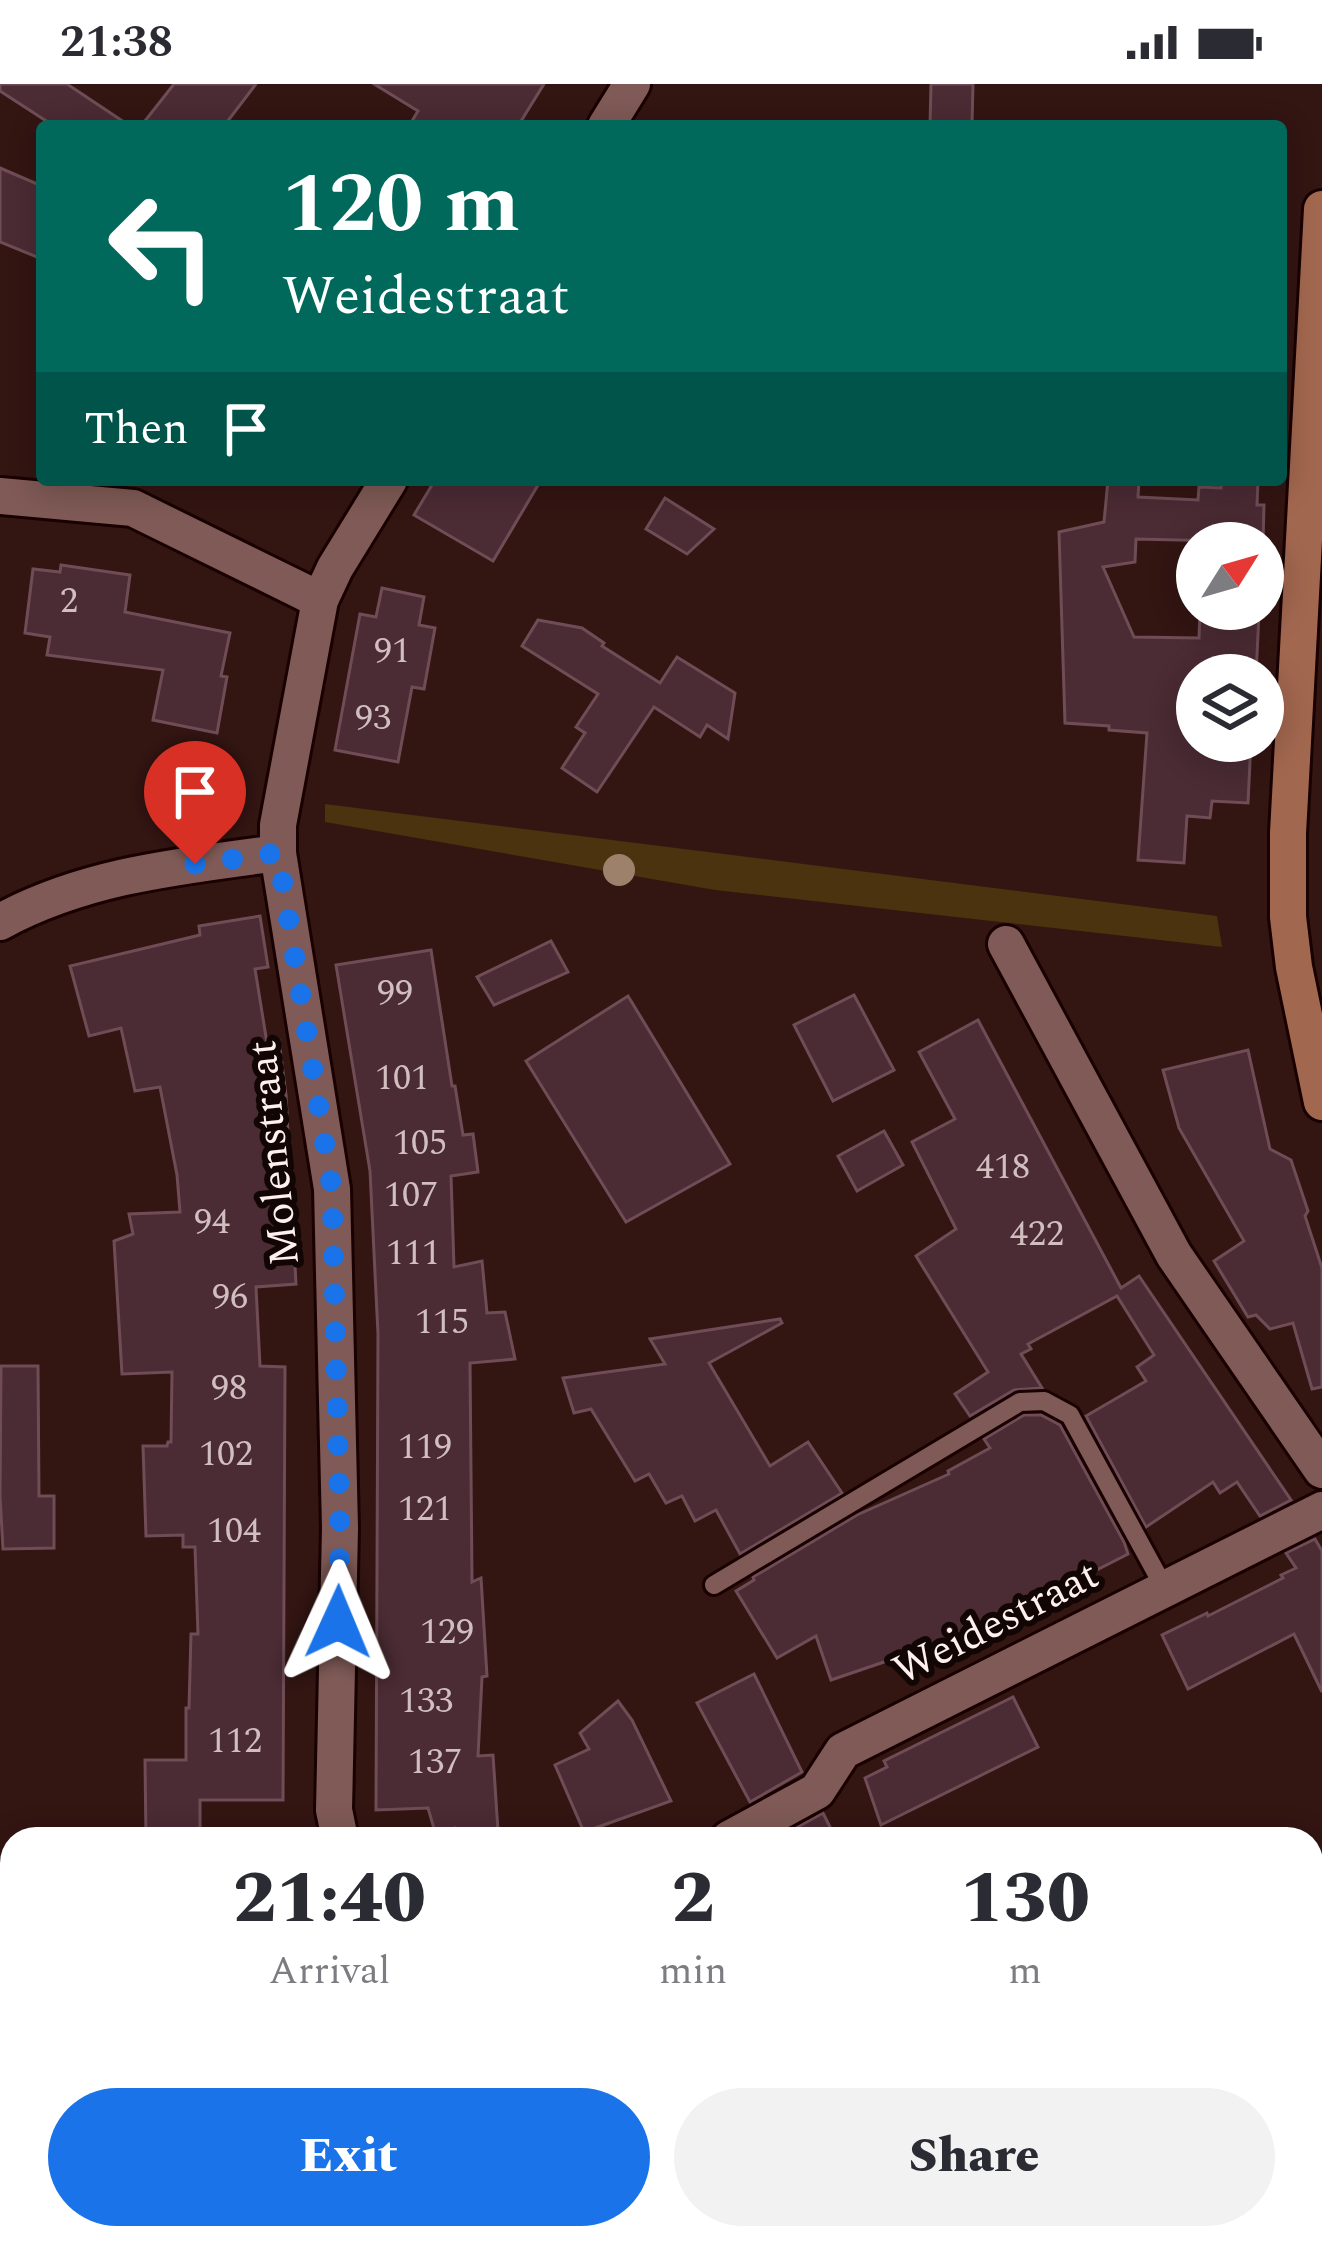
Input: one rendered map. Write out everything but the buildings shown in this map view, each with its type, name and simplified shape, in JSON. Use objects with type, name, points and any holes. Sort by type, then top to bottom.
[{"type":"main road","points":[[1322,208],[1312,546],[1288,833],[1288,917],[1304,1027],[1322,1102]]},
{"type":"street","points":[[610,120],[632,84]]},
{"type":"street","name":"Molenstraat","points":[[338,1827],[334,1810],[340,1528],[332,1189],[278,853],[278,825],[320,600],[334,568],[385,486]]},
{"type":"street","points":[[0,496],[133,508],[320,600]]},
{"type":"street","points":[[0,922],[72,890],[153,870],[278,853]]},
{"type":"street","points":[[1006,944],[1174,1256],[1322,1470]]},
{"type":"street","name":"Weidestraat","points":[[751,1827],[817,1791],[843,1751],[1322,1510]]},
{"type":"lane","points":[[714,1585],[1020,1402],[1044,1401],[1070,1415],[1165,1589]]},
{"type":"shaded area","points":[[325,804],[1217,916],[1222,947],[715,890],[325,822]]},
{"type":"route","points":[[195,864],[278,853],[332,1189],[338,1622]]}]
